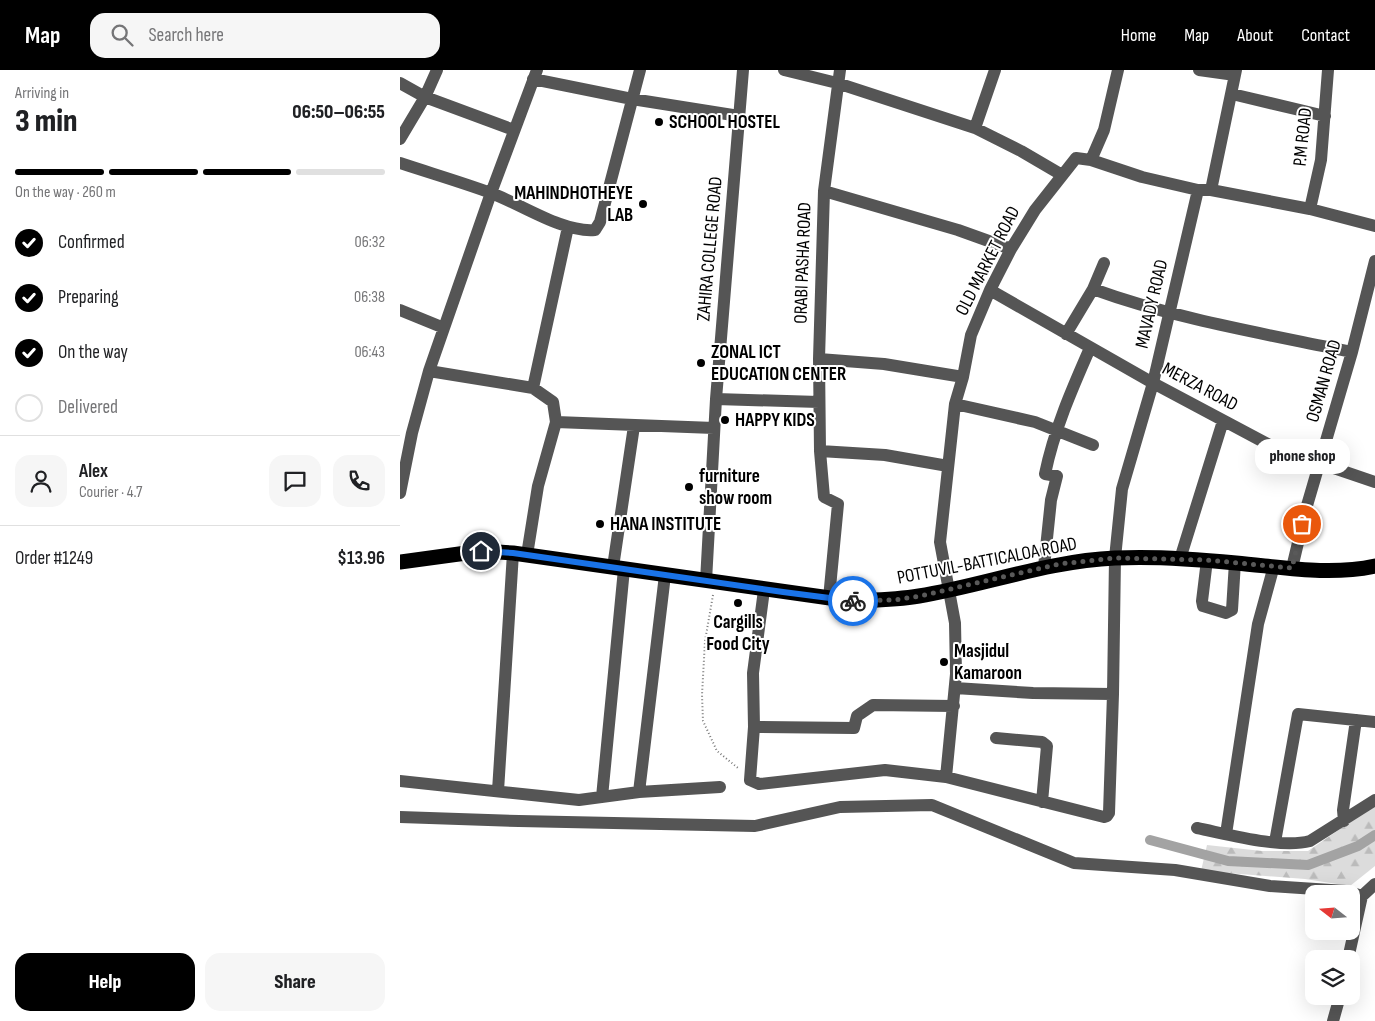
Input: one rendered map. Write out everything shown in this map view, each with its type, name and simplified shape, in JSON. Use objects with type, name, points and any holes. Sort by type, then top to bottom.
[{"type":"highway","name":"POTTUVIL-BATTICALOA ROAD","points":[[400,562],[481,551],[520,554],[851,601],[894,600],[948,590],[1059,564],[1115,558],[1207,560],[1342,571],[1375,566]]},
{"type":"street","points":[[400,139],[425,97],[437,70]]},
{"type":"street","points":[[400,163],[491,193],[568,227],[585,231],[595,230],[600,222],[640,70]]},
{"type":"street","name":"ZAHIRA COLLEGE ROAD","points":[[711,582],[714,428],[743,70]]},
{"type":"street","points":[[784,70],[839,76],[976,128],[1062,175]]},
{"type":"street","points":[[976,128],[995,70]]},
{"type":"street","points":[[1116,70],[1104,130],[1091,160],[1142,177],[1198,190],[1211,190],[1310,208],[1375,226]]},
{"type":"street","points":[[1199,70],[1236,72],[1211,190]]},
{"type":"street","name":"P.M ROAD","points":[[1310,208],[1321,160],[1328,70]]},
{"type":"street","points":[[400,493],[406,431],[535,74],[632,99],[739,116]]},
{"type":"street","name":"ORABI PASHA ROAD","points":[[829,598],[838,504],[824,497],[820,451],[819,359],[824,191],[839,76]]},
{"type":"street","points":[[400,83],[425,97],[514,130]]},
{"type":"street","points":[[1232,94],[1325,116]]},
{"type":"street","name":"OLD MARKET ROAD","points":[[946,777],[954,706],[955,623],[940,542],[955,404],[964,377],[971,336],[990,290],[1011,249],[1035,210],[1076,158],[1091,160]]},
{"type":"street","name":"MAVADY ROAD","points":[[1042,802],[1104,817],[1109,813],[1115,558],[1122,489],[1153,383],[1198,190]]},
{"type":"street","points":[[824,191],[958,230],[1011,249]]},
{"type":"street","points":[[533,388],[568,227]]},
{"type":"street","name":"OSMAN ROAD","points":[[1292,568],[1306,509],[1371,293],[1375,261]]},
{"type":"street","points":[[1066,334],[1093,289],[1104,262]]},
{"type":"street","points":[[1093,289],[1130,303],[1169,313],[1352,352]]},
{"type":"street","name":"MERZA ROAD","points":[[990,290],[1153,383],[1275,448],[1375,482]]},
{"type":"street","points":[[400,310],[444,328]]},
{"type":"street","points":[[1044,568],[1051,500],[1057,476],[1045,474],[1050,450],[1090,348]]},
{"type":"street","points":[[819,359],[884,364],[964,377]]},
{"type":"street","points":[[429,371],[533,388],[553,402],[556,422],[520,554],[498,791]]},
{"type":"street","points":[[716,399],[819,402]]},
{"type":"street","points":[[955,404],[1025,419],[1093,445]]},
{"type":"street","points":[[1180,559],[1223,421]]},
{"type":"street","points":[[556,422],[714,428]]},
{"type":"street","points":[[602,797],[618,568],[634,426]]},
{"type":"street","points":[[820,451],[885,455],[948,466]]},
{"type":"street","points":[[1207,560],[1203,606],[1226,613],[1232,610],[1235,562]]},
{"type":"street","points":[[1226,834],[1258,624],[1273,566]]},
{"type":"street","points":[[639,792],[665,575]]},
{"type":"street","points":[[764,590],[753,672],[754,727],[750,780],[759,784],[885,770],[946,777],[1042,802],[1047,746],[1042,742],[996,738]]},
{"type":"street","points":[[955,688],[1033,693],[1113,694]]},
{"type":"street","points":[[754,727],[854,728],[857,716],[873,705],[954,706]]},
{"type":"street","points":[[1275,842],[1298,714],[1375,722]]},
{"type":"street","points":[[1344,821],[1343,810],[1356,720]]},
{"type":"street","points":[[400,781],[579,800],[639,792],[720,787]]},
{"type":"street","points":[[1197,828],[1275,842],[1304,843],[1344,821],[1375,800]]},
{"type":"street","points":[[400,817],[519,822],[755,826],[840,807],[932,805],[1074,863],[1174,870],[1270,886],[1346,891],[1369,896]]},
{"type":"street","points":[[1351,950],[1369,896],[1375,884]]},
{"type":"street","points":[[1333,1021],[1337,1005]]},
{"type":"path","points":[[711,582],[705,641],[702,695],[703,721],[717,751],[738,768]]},
{"type":"green space","points":[[1375,805],[1375,866],[1351,885],[1305,879],[1201,871],[1207,845],[1262,851],[1308,851]]},
{"type":"waterway","points":[[1150,840],[1228,861],[1308,865],[1358,846],[1375,835]]},
{"type":"way so far","points":[[853,601],[894,600],[920,596],[1059,564],[1115,558],[1207,560],[1292,568],[1302,524]]},
{"type":"place","name":"SCHOOL HOSTEL","points":[[659,122]]},
{"type":"place","name":"MAHINDHOTHEYE LAB","points":[[643,204]]},
{"type":"place","name":"ZONAL ICT EDUCATION CENTER","points":[[701,363]]},
{"type":"place","name":"HAPPY KIDS","points":[[725,420]]},
{"type":"place","name":"furniture show room","points":[[689,487]]},
{"type":"place","name":"HANA INSTITUTE","points":[[600,524]]},
{"type":"place","name":"phone shop","points":[[1302,524]]},
{"type":"place","name":"Cargills Food City","points":[[738,603]]},
{"type":"place","name":"Masjidul Kamaroon","points":[[944,662]]},
{"type":"route","points":[[481,551],[513,553],[853,601]]}]
